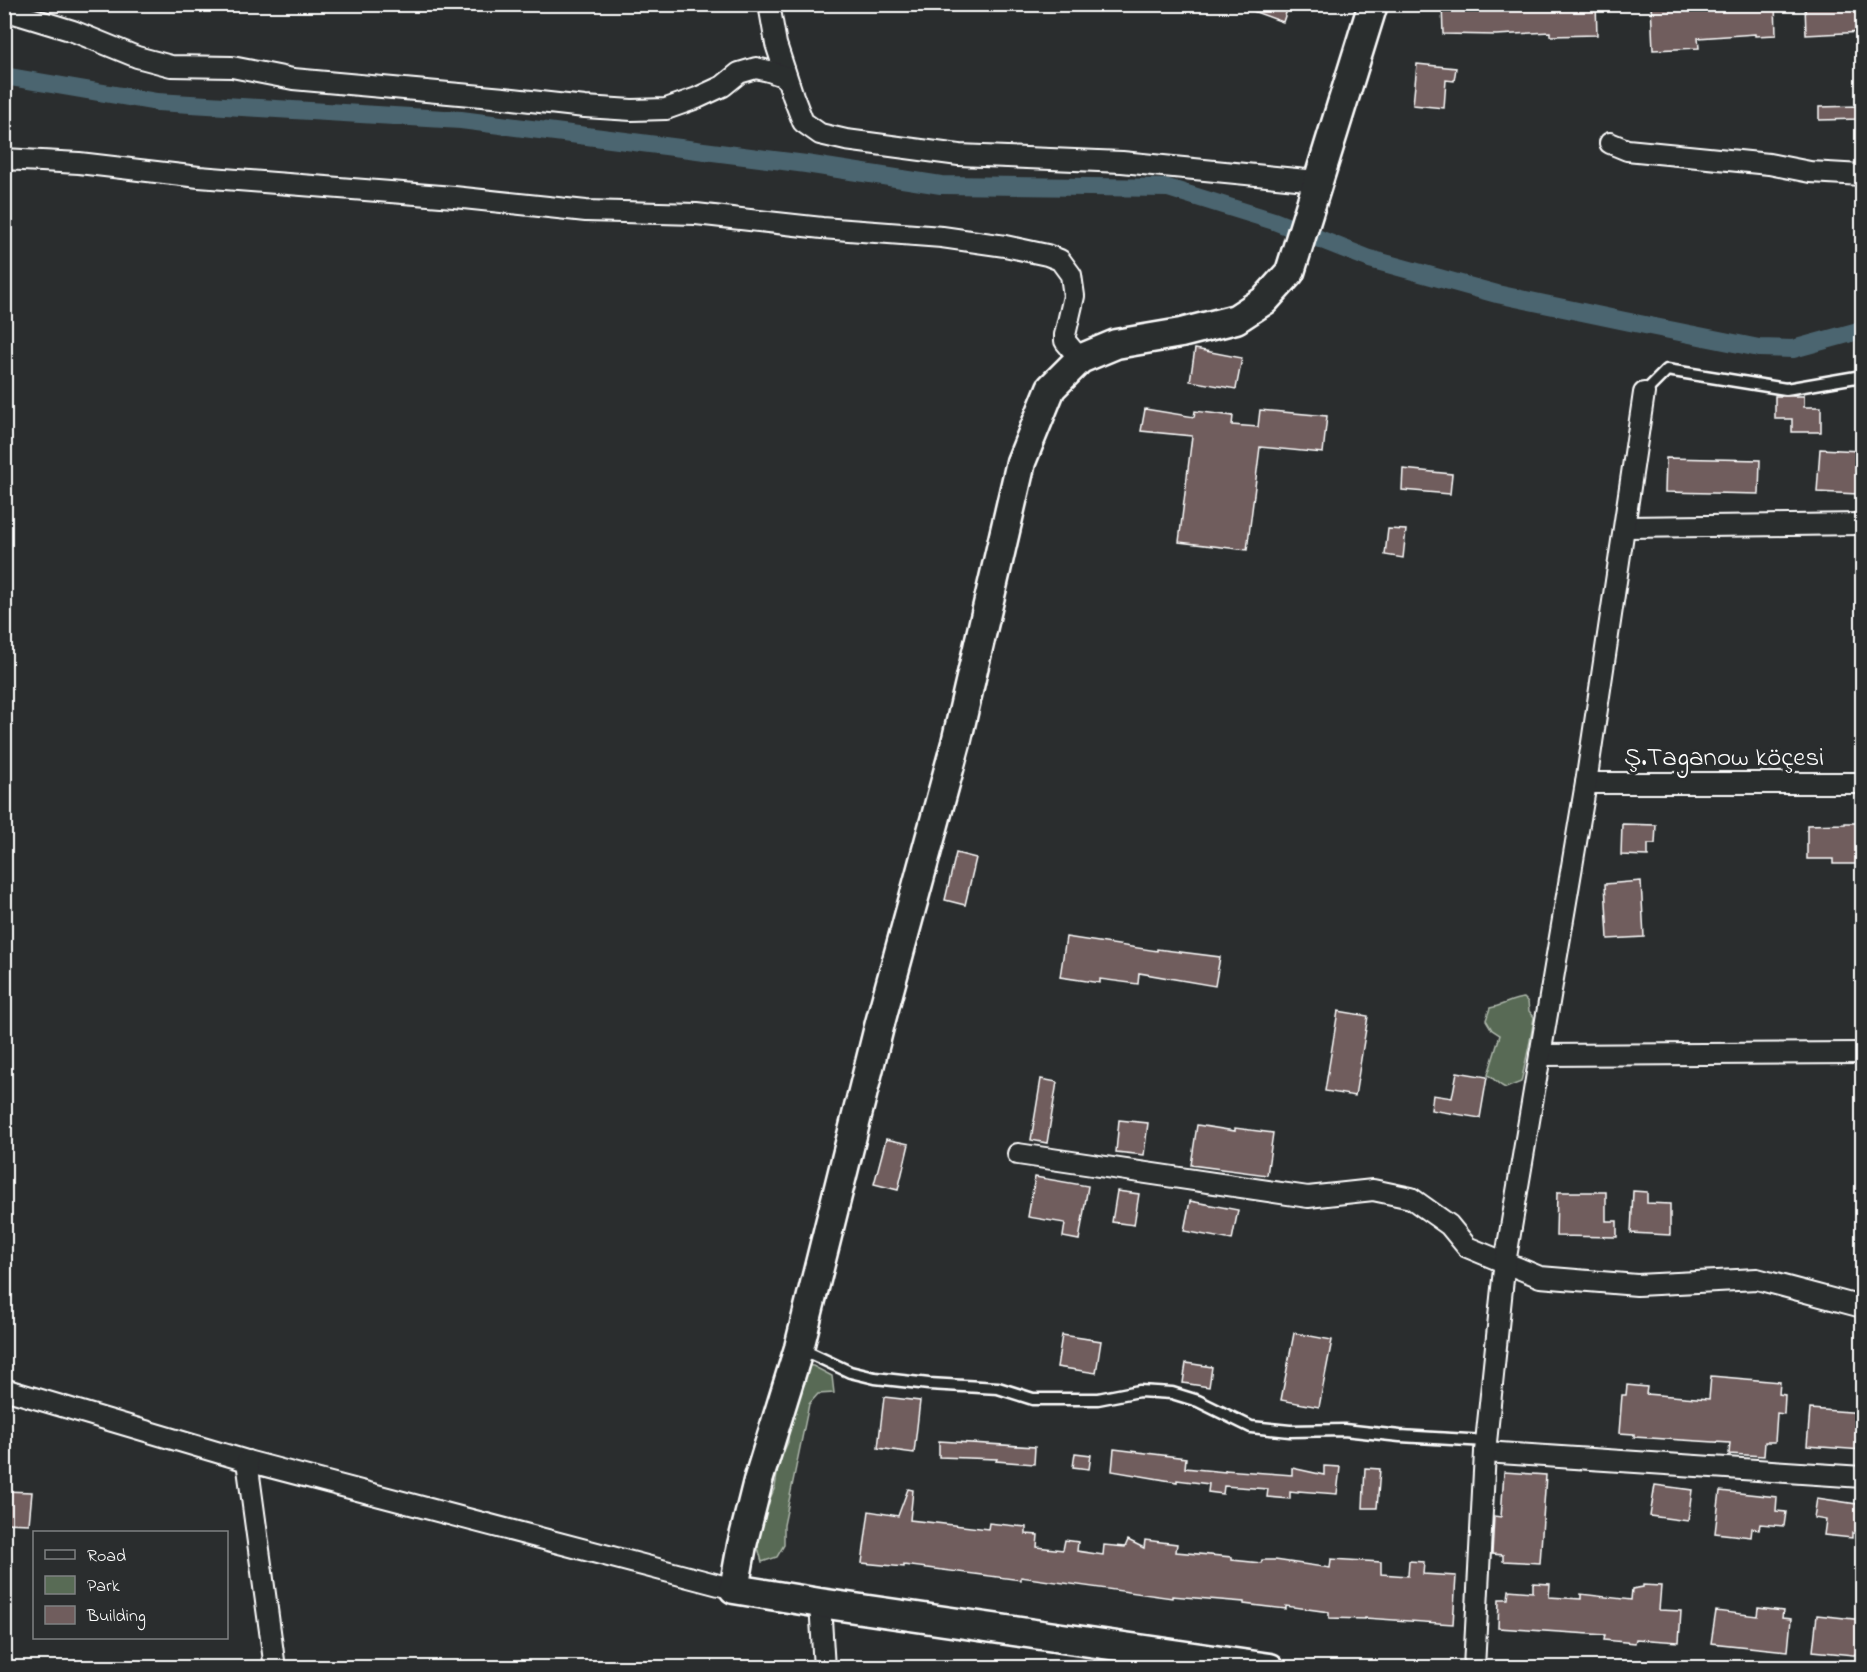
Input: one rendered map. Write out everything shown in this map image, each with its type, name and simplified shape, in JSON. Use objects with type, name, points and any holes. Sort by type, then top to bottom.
[{"type":"street","points":[[769,4],[776,44],[803,122],[820,134],[846,140],[959,155],[1122,162],[1315,189]]},
{"type":"street","points":[[734,1589],[758,1481],[799,1348],[880,1023],[956,743],[1021,462],[1052,388],[1080,359],[1116,344],[1182,333],[1236,319],[1265,300],[1290,272],[1373,4]]},
{"type":"street","points":[[4,10],[73,32],[137,57],[171,66],[232,67],[293,79],[585,107],[632,110],[666,109],[723,86],[740,73],[756,68],[786,77]]},
{"type":"street","points":[[1610,143],[1627,150],[1769,164],[1810,172],[1863,175]]},
{"type":"street","points":[[4,159],[79,163],[199,177],[454,197],[586,211],[696,214],[822,228],[942,237],[1005,246],[1060,260],[1071,275],[1074,296],[1065,341],[1080,359]]},
{"type":"street","points":[[1474,1668],[1485,1447],[1505,1263],[1586,783],[1626,527],[1644,393]]},
{"type":"street","points":[[1626,527],[1863,524]]},
{"type":"street","name":"Ş.Taganow köçesi","points":[[1586,783],[1863,783]]},
{"type":"street","points":[[1540,1055],[1863,1053]]},
{"type":"street","points":[[1018,1154],[1308,1197],[1373,1190],[1411,1198],[1449,1224],[1467,1247],[1540,1277],[1638,1285],[1757,1279],[1863,1307]]},
{"type":"street","points":[[4,1389],[247,1461],[734,1589],[820,1604],[1270,1668]]},
{"type":"street","points":[[1485,1447],[1863,1477]]},
{"type":"street","points":[[247,1461],[275,1668]]},
{"type":"street","points":[[820,1604],[824,1668]]},
{"type":"lane","points":[[1644,393],[1667,370],[1786,389],[1863,376]]},
{"type":"lane","points":[[799,1348],[850,1372],[875,1378],[998,1388],[1033,1399],[1098,1399],[1138,1391],[1172,1394],[1198,1401],[1251,1426],[1290,1431],[1344,1430],[1485,1447]]},
{"type":"green space","points":[[1524,998],[1534,1017],[1530,1042],[1521,1082],[1506,1088],[1488,1075],[1500,1035],[1492,1030],[1486,1020],[1490,1008]]},
{"type":"green space","points":[[803,1365],[813,1366],[832,1376],[834,1393],[818,1394],[809,1404],[784,1525],[784,1545],[777,1557],[762,1562],[756,1540],[762,1517],[775,1487],[779,1462],[788,1442],[788,1426],[798,1395],[805,1383],[801,1374]]},
{"type":"building","points":[[1240,4],[1289,4],[1283,22],[1239,6]]},
{"type":"building","points":[[1442,4],[1596,4],[1597,35],[1550,36],[1550,32],[1496,35],[1443,34]]},
{"type":"building","points":[[1651,4],[1775,4],[1776,35],[1755,36],[1755,34],[1698,38],[1699,48],[1653,50]]},
{"type":"building","points":[[1805,4],[1863,4],[1863,32],[1806,35]]},
{"type":"building","points":[[1417,64],[1456,68],[1454,81],[1446,80],[1444,108],[1413,105]]},
{"type":"building","points":[[1860,106],[1860,119],[1819,120],[1819,107]]},
{"type":"building","points":[[1195,349],[1242,358],[1236,389],[1190,381]]},
{"type":"building","points":[[1775,396],[1804,396],[1804,407],[1821,407],[1821,432],[1792,432],[1792,419],[1775,419]]},
{"type":"building","points":[[1145,409],[1194,417],[1195,411],[1233,416],[1232,425],[1258,427],[1260,410],[1327,416],[1323,453],[1260,447],[1247,550],[1179,542],[1192,436],[1141,431]]},
{"type":"building","points":[[1820,449],[1860,451],[1858,494],[1817,492]]},
{"type":"building","points":[[1666,458],[1760,460],[1759,494],[1665,492]]},
{"type":"building","points":[[1403,469],[1452,474],[1450,494],[1402,490]]},
{"type":"building","points":[[1388,529],[1406,530],[1403,558],[1385,555]]},
{"type":"building","points":[[1863,823],[1863,864],[1833,864],[1833,859],[1807,859],[1807,825]]},
{"type":"building","points":[[1622,824],[1656,825],[1655,844],[1648,844],[1648,856],[1621,855]]},
{"type":"building","points":[[956,853],[976,858],[965,905],[945,900]]},
{"type":"building","points":[[1641,881],[1644,937],[1608,939],[1605,884]]},
{"type":"building","points":[[1066,937],[1157,951],[1157,949],[1220,957],[1215,986],[1139,973],[1138,984],[1100,979],[1100,983],[1060,977]]},
{"type":"building","points":[[1338,1011],[1368,1016],[1355,1096],[1325,1091]]},
{"type":"building","points":[[1457,1072],[1487,1077],[1480,1118],[1431,1110],[1433,1095],[1452,1098]]},
{"type":"building","points":[[1041,1079],[1057,1082],[1047,1143],[1031,1140]]},
{"type":"building","points":[[1119,1120],[1148,1123],[1144,1155],[1116,1152]]},
{"type":"building","points":[[1197,1125],[1235,1131],[1235,1128],[1273,1133],[1267,1175],[1191,1165]]},
{"type":"building","points":[[886,1139],[909,1144],[898,1190],[874,1184]]},
{"type":"building","points":[[1035,1177],[1088,1186],[1079,1240],[1063,1237],[1065,1223],[1028,1217]]},
{"type":"building","points":[[1117,1191],[1139,1194],[1134,1225],[1112,1222]]},
{"type":"building","points":[[1633,1191],[1647,1192],[1647,1203],[1670,1204],[1670,1235],[1631,1233]]},
{"type":"building","points":[[1557,1192],[1606,1192],[1606,1221],[1617,1221],[1617,1237],[1556,1236]]},
{"type":"building","points":[[1190,1201],[1238,1210],[1232,1240],[1184,1231]]},
{"type":"building","points":[[1294,1333],[1332,1340],[1319,1407],[1281,1400]]},
{"type":"building","points":[[1062,1335],[1101,1341],[1096,1373],[1057,1367]]},
{"type":"building","points":[[1186,1363],[1212,1367],[1209,1387],[1183,1383]]},
{"type":"building","points":[[1711,1376],[1780,1382],[1779,1394],[1785,1395],[1784,1414],[1777,1413],[1775,1442],[1765,1442],[1764,1456],[1729,1454],[1730,1443],[1634,1437],[1634,1434],[1619,1433],[1622,1395],[1626,1395],[1627,1385],[1647,1387],[1646,1394],[1709,1399]]},
{"type":"building","points":[[884,1397],[920,1401],[914,1453],[878,1448]]},
{"type":"building","points":[[1810,1409],[1863,1413],[1863,1450],[1807,1446]]},
{"type":"building","points":[[939,1441],[1035,1447],[1034,1464],[996,1461],[997,1459],[939,1457]]},
{"type":"building","points":[[1114,1449],[1186,1458],[1185,1468],[1225,1472],[1225,1470],[1292,1475],[1292,1468],[1324,1475],[1324,1466],[1340,1467],[1337,1494],[1298,1491],[1298,1493],[1290,1492],[1290,1499],[1267,1497],[1268,1489],[1224,1486],[1223,1494],[1208,1492],[1209,1484],[1177,1480],[1177,1482],[1112,1471]]},
{"type":"building","points":[[1075,1453],[1091,1455],[1089,1469],[1073,1467]]},
{"type":"building","points":[[1365,1468],[1380,1469],[1377,1508],[1363,1508]]},
{"type":"building","points":[[1504,1472],[1546,1475],[1540,1563],[1503,1561],[1503,1555],[1492,1554],[1494,1516],[1501,1517]]},
{"type":"building","points":[[1655,1485],[1692,1490],[1688,1521],[1650,1516]]},
{"type":"building","points":[[908,1489],[913,1490],[910,1520],[988,1529],[989,1523],[1026,1527],[1026,1534],[1038,1535],[1037,1547],[1063,1550],[1065,1540],[1078,1542],[1077,1551],[1103,1555],[1104,1545],[1125,1547],[1128,1540],[1144,1548],[1145,1540],[1177,1544],[1176,1552],[1232,1557],[1232,1560],[1261,1563],[1262,1560],[1275,1560],[1330,1568],[1331,1559],[1381,1562],[1381,1574],[1408,1576],[1409,1561],[1424,1562],[1423,1574],[1456,1576],[1453,1624],[1329,1618],[1329,1612],[1286,1606],[1286,1609],[1244,1604],[1244,1602],[1172,1596],[1172,1598],[1021,1577],[1021,1580],[904,1565],[904,1567],[862,1563],[869,1511],[898,1516]]},
{"type":"building","points":[[4,1491],[32,1492],[29,1524],[4,1523]]},
{"type":"building","points":[[1720,1491],[1777,1497],[1776,1511],[1786,1512],[1784,1526],[1760,1524],[1759,1529],[1752,1528],[1751,1537],[1715,1533]]},
{"type":"building","points":[[1817,1498],[1863,1505],[1863,1533],[1852,1533],[1852,1538],[1824,1535],[1826,1520],[1814,1518]]},
{"type":"building","points":[[1533,1583],[1550,1584],[1549,1597],[1581,1599],[1581,1594],[1631,1600],[1632,1589],[1643,1587],[1643,1585],[1661,1586],[1659,1610],[1681,1611],[1679,1642],[1636,1639],[1635,1643],[1604,1640],[1605,1635],[1498,1628],[1499,1599],[1508,1599],[1509,1590],[1533,1592]]},
{"type":"building","points":[[1758,1608],[1783,1611],[1782,1618],[1791,1619],[1788,1651],[1711,1643],[1716,1611],[1757,1616]]},
{"type":"building","points":[[1817,1615],[1863,1620],[1863,1656],[1813,1651]]},
{"type":"waterway","points":[[4,76],[157,102],[461,120],[806,164],[941,185],[1168,188],[1274,221],[1370,259],[1497,294],[1625,321],[1759,348],[1793,349],[1862,330]]}]
